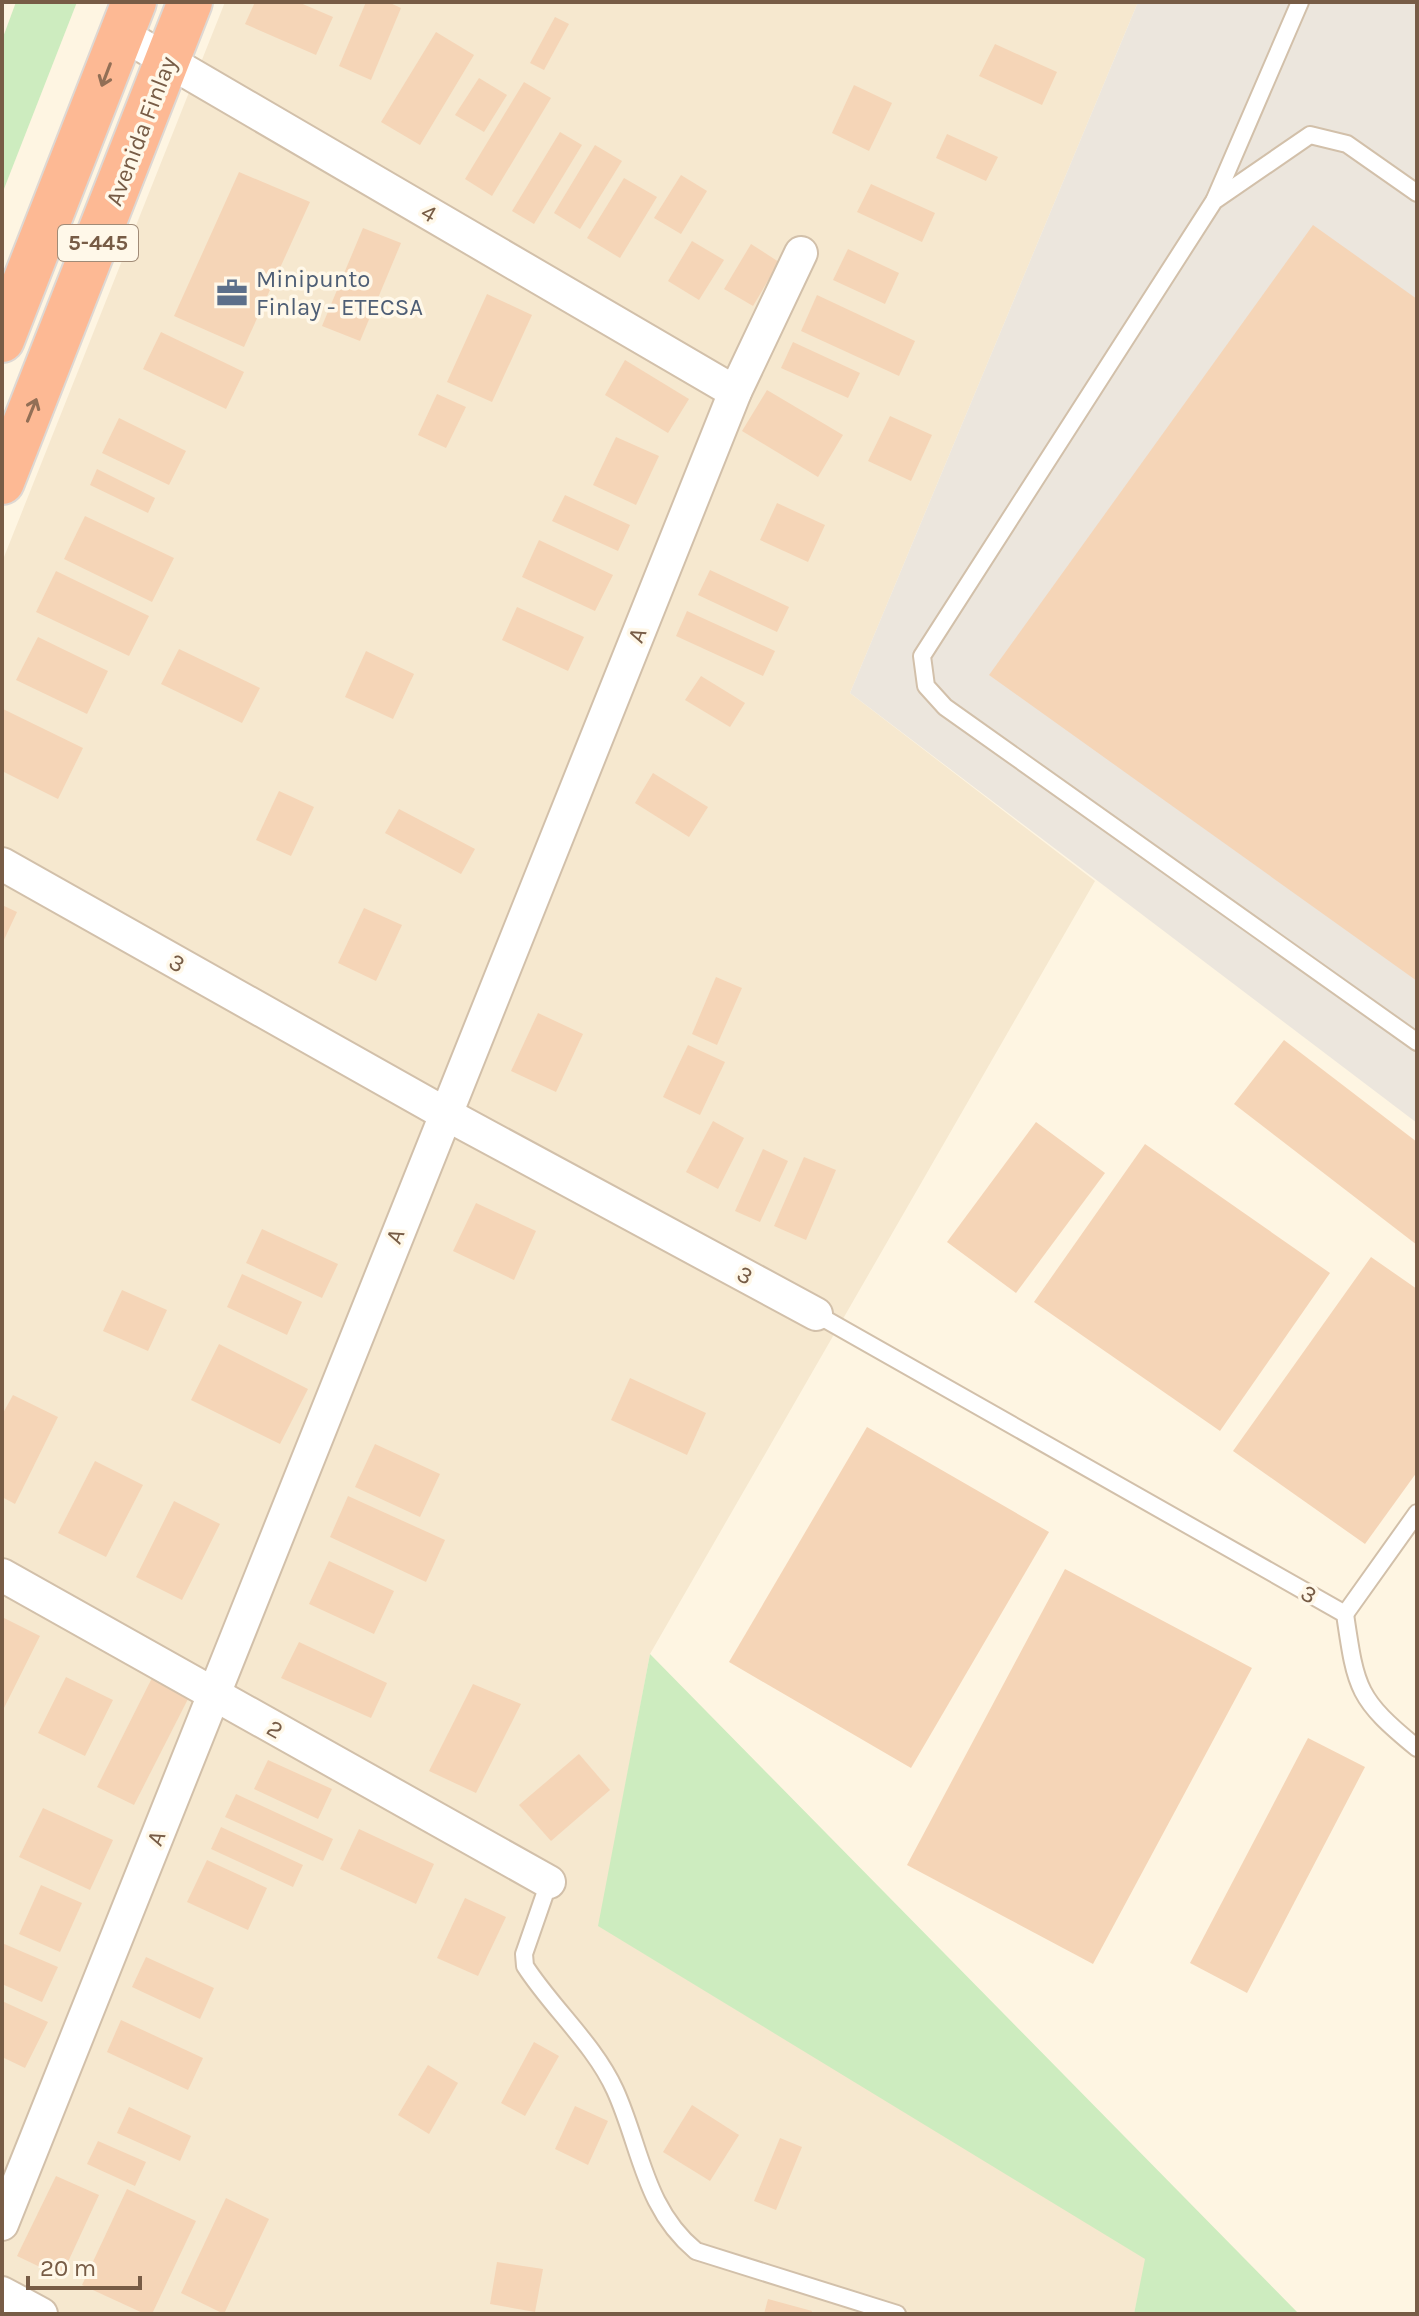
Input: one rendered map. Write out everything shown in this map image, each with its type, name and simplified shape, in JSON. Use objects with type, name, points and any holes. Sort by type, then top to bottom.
[{"type":"highway","name":"Avenida Finlay","points":[[2,482],[190,2]]},
{"type":"highway","name":"5-445","points":[[2,340],[128,18]]},
{"type":"street","name":"4","points":[[128,18],[167,61],[735,392]]},
{"type":"street","name":"A","points":[[2,2224],[735,392],[801,253]]},
{"type":"street","name":"3","points":[[2,864],[444,1113],[816,1314]]},
{"type":"street","name":"2","points":[[2,1575],[549,1882]]},
{"type":"street","points":[[2,2293],[41,2314]]},
{"type":"lane","points":[[1300,2],[1214,201],[922,656],[926,686],[945,707],[1417,1042]]},
{"type":"lane","points":[[1214,201],[1310,135],[1347,144],[1417,193]]},
{"type":"lane","name":"3","points":[[816,1314],[1345,1614],[1354,1678],[1377,1715],[1417,1748]]},
{"type":"lane","points":[[1345,1614],[1417,1513]]},
{"type":"lane","points":[[549,1882],[524,1954],[525,1966],[614,2089],[647,2182],[673,2232],[696,2251],[897,2314]]},
{"type":"shaded area","points":[[225,2],[1138,2],[850,693],[1095,881],[650,1654],[599,1926],[1146,2259],[1134,2314],[2,2314],[2,562]]},
{"type":"shaded area","points":[[1138,2],[1417,2],[1417,1123],[850,693]]},
{"type":"green space","points":[[16,2],[77,2],[2,194],[2,40]]},
{"type":"green space","points":[[650,1654],[1299,2314],[1134,2314],[1145,2259],[598,1926]]},
{"type":"building","points":[[255,2],[298,2],[333,17],[316,55],[245,24]]},
{"type":"building","points":[[366,2],[388,2],[401,8],[371,80],[339,66]]},
{"type":"building","points":[[555,17],[569,24],[544,70],[530,63]]},
{"type":"building","points":[[436,32],[474,55],[420,145],[381,122]]},
{"type":"building","points":[[995,44],[1057,72],[1042,105],[979,76]]},
{"type":"building","points":[[479,78],[507,95],[484,132],[455,115]]},
{"type":"building","points":[[524,82],[551,98],[492,196],[465,179]]},
{"type":"building","points":[[854,85],[892,103],[869,151],[832,133]]},
{"type":"building","points":[[560,132],[582,145],[534,224],[512,211]]},
{"type":"building","points":[[947,134],[998,157],[986,181],[936,158]]},
{"type":"building","points":[[595,145],[622,161],[580,229],[554,213]]},
{"type":"building","points":[[239,172],[310,202],[244,347],[174,316]]},
{"type":"building","points":[[681,175],[707,191],[681,234],[654,218]]},
{"type":"building","points":[[624,178],[657,197],[620,258],[587,238]]},
{"type":"building","points":[[871,184],[935,213],[922,242],[857,212]]},
{"type":"building","points":[[1313,225],[1417,299],[1417,981],[989,675]]},
{"type":"building","points":[[363,228],[401,243],[360,341],[322,326]]},
{"type":"building","points":[[692,241],[724,260],[699,300],[668,281]]},
{"type":"building","points":[[751,244],[779,262],[753,306],[724,289]]},
{"type":"building","points":[[848,249],[899,273],[885,304],[833,280]]},
{"type":"building","points":[[487,294],[532,315],[492,402],[447,382]]},
{"type":"building","points":[[817,295],[915,341],[899,376],[801,331]]},
{"type":"building","points":[[161,332],[244,372],[226,409],[143,369]]},
{"type":"building","points":[[793,342],[860,373],[848,398],[781,368]]},
{"type":"building","points":[[625,360],[689,399],[668,433],[605,395]]},
{"type":"building","points":[[767,390],[843,435],[818,477],[742,431]]},
{"type":"building","points":[[437,394],[466,407],[446,448],[418,435]]},
{"type":"building","points":[[890,416],[932,435],[911,481],[868,461]]},
{"type":"building","points":[[119,418],[186,451],[169,485],[102,453]]},
{"type":"building","points":[[616,437],[659,456],[636,505],[593,485]]},
{"type":"building","points":[[97,469],[155,498],[148,513],[90,485]]},
{"type":"building","points":[[565,495],[630,525],[618,551],[552,521]]},
{"type":"building","points":[[777,503],[825,525],[808,562],[760,540]]},
{"type":"building","points":[[85,516],[174,558],[152,602],[64,559]]},
{"type":"building","points":[[539,540],[613,575],[595,611],[522,577]]},
{"type":"building","points":[[710,570],[789,607],[777,632],[698,595]]},
{"type":"building","points":[[56,571],[149,616],[129,656],[36,612]]},
{"type":"building","points":[[517,607],[584,637],[568,671],[502,640]]},
{"type":"building","points":[[687,611],[775,651],[763,676],[676,636]]},
{"type":"building","points":[[38,637],[108,671],[87,714],[16,680]]},
{"type":"building","points":[[179,649],[260,688],[242,723],[161,684]]},
{"type":"building","points":[[366,651],[414,674],[393,719],[345,697]]},
{"type":"building","points":[[701,676],[745,703],[730,727],[685,700]]},
{"type":"building","points":[[3,709],[83,748],[58,799],[2,771]]},
{"type":"building","points":[[653,773],[708,807],[689,837],[635,803]]},
{"type":"building","points":[[279,791],[314,807],[291,856],[256,840]]},
{"type":"building","points":[[399,809],[475,849],[461,874],[385,833]]},
{"type":"building","points":[[2,905],[17,912],[2,944]]},
{"type":"building","points":[[364,908],[402,925],[376,981],[338,963]]},
{"type":"building","points":[[716,977],[742,988],[717,1045],[692,1034]]},
{"type":"building","points":[[538,1013],[583,1034],[556,1092],[511,1071]]},
{"type":"building","points":[[1284,1040],[1417,1142],[1417,1245],[1234,1104]]},
{"type":"building","points":[[688,1045],[725,1062],[700,1115],[663,1097]]},
{"type":"building","points":[[713,1121],[744,1138],[718,1189],[686,1172]]},
{"type":"building","points":[[1036,1122],[1105,1173],[1016,1293],[947,1242]]},
{"type":"building","points":[[1145,1144],[1330,1273],[1220,1431],[1034,1302]]},
{"type":"building","points":[[763,1149],[788,1161],[760,1222],[735,1211]]},
{"type":"building","points":[[804,1157],[836,1170],[806,1240],[774,1226]]},
{"type":"building","points":[[476,1203],[536,1231],[514,1280],[453,1251]]},
{"type":"building","points":[[262,1229],[338,1264],[322,1298],[246,1263]]},
{"type":"building","points":[[1371,1257],[1417,1289],[1417,1472],[1365,1544],[1233,1451]]},
{"type":"building","points":[[242,1274],[302,1302],[287,1335],[227,1307]]},
{"type":"building","points":[[122,1290],[167,1310],[148,1351],[103,1331]]},
{"type":"building","points":[[219,1344],[308,1389],[280,1444],[191,1400]]},
{"type":"building","points":[[630,1378],[706,1413],[687,1455],[611,1420]]},
{"type":"building","points":[[13,1395],[58,1417],[15,1504],[2,1497],[2,1415]]},
{"type":"building","points":[[867,1427],[1049,1532],[911,1768],[729,1662]]},
{"type":"building","points":[[375,1444],[440,1474],[420,1517],[355,1487]]},
{"type":"building","points":[[95,1461],[143,1485],[106,1557],[58,1533]]},
{"type":"building","points":[[348,1496],[445,1540],[426,1582],[330,1537]]},
{"type":"building","points":[[174,1501],[220,1524],[182,1600],[136,1577]]},
{"type":"building","points":[[329,1561],[394,1591],[374,1634],[309,1604]]},
{"type":"building","points":[[1065,1569],[1252,1668],[1093,1964],[907,1865]]},
{"type":"building","points":[[2,1617],[40,1636],[2,1712]]},
{"type":"building","points":[[299,1642],[387,1683],[371,1718],[281,1678]]},
{"type":"building","points":[[66,1677],[113,1700],[85,1756],[38,1733]]},
{"type":"building","points":[[152,1678],[189,1697],[134,1805],[97,1787]]},
{"type":"building","points":[[473,1684],[521,1704],[476,1793],[429,1771]]},
{"type":"building","points":[[1308,1738],[1365,1767],[1247,1993],[1190,1963]]},
{"type":"building","points":[[579,1754],[610,1790],[551,1841],[519,1805]]},
{"type":"building","points":[[268,1760],[332,1789],[318,1819],[254,1789]]},
{"type":"building","points":[[236,1794],[333,1839],[323,1861],[225,1817]]},
{"type":"building","points":[[43,1808],[113,1840],[90,1890],[19,1857]]},
{"type":"building","points":[[221,1827],[303,1865],[293,1887],[211,1849]]},
{"type":"building","points":[[359,1829],[434,1864],[416,1904],[340,1869]]},
{"type":"building","points":[[207,1860],[267,1888],[248,1930],[187,1902]]},
{"type":"building","points":[[41,1885],[82,1903],[60,1952],[19,1934]]},
{"type":"building","points":[[465,1898],[506,1917],[478,1976],[437,1958]]},
{"type":"building","points":[[2,1943],[58,1967],[42,2002],[2,1984]]},
{"type":"building","points":[[146,1957],[214,1988],[200,2019],[132,1987]]},
{"type":"building","points":[[2,2001],[48,2022],[25,2068],[2,2057]]},
{"type":"building","points":[[121,2020],[203,2058],[188,2090],[107,2052]]},
{"type":"building","points":[[534,2042],[559,2056],[525,2116],[501,2103]]},
{"type":"building","points":[[428,2065],[458,2083],[429,2134],[398,2115]]},
{"type":"building","points":[[692,2105],[739,2135],[710,2181],[663,2152]]},
{"type":"building","points":[[575,2106],[608,2121],[588,2165],[555,2149]]},
{"type":"building","points":[[129,2107],[191,2136],[180,2161],[117,2133]]},
{"type":"building","points":[[780,2138],[802,2147],[776,2210],[754,2201]]},
{"type":"building","points":[[98,2141],[146,2162],[135,2186],[87,2164]]},
{"type":"building","points":[[56,2176],[99,2195],[61,2277],[17,2256]]},
{"type":"building","points":[[127,2189],[196,2221],[152,2314],[145,2314],[82,2285]]},
{"type":"building","points":[[226,2198],[269,2219],[224,2314],[181,2293]]},
{"type":"building","points":[[497,2262],[543,2269],[535,2312],[490,2304]]},
{"type":"building","points":[[768,2299],[812,2311],[811,2314],[764,2314]]},
{"type":"place","name":"Minipunto Finlay - ETECSA","points":[[232,293]]}]
